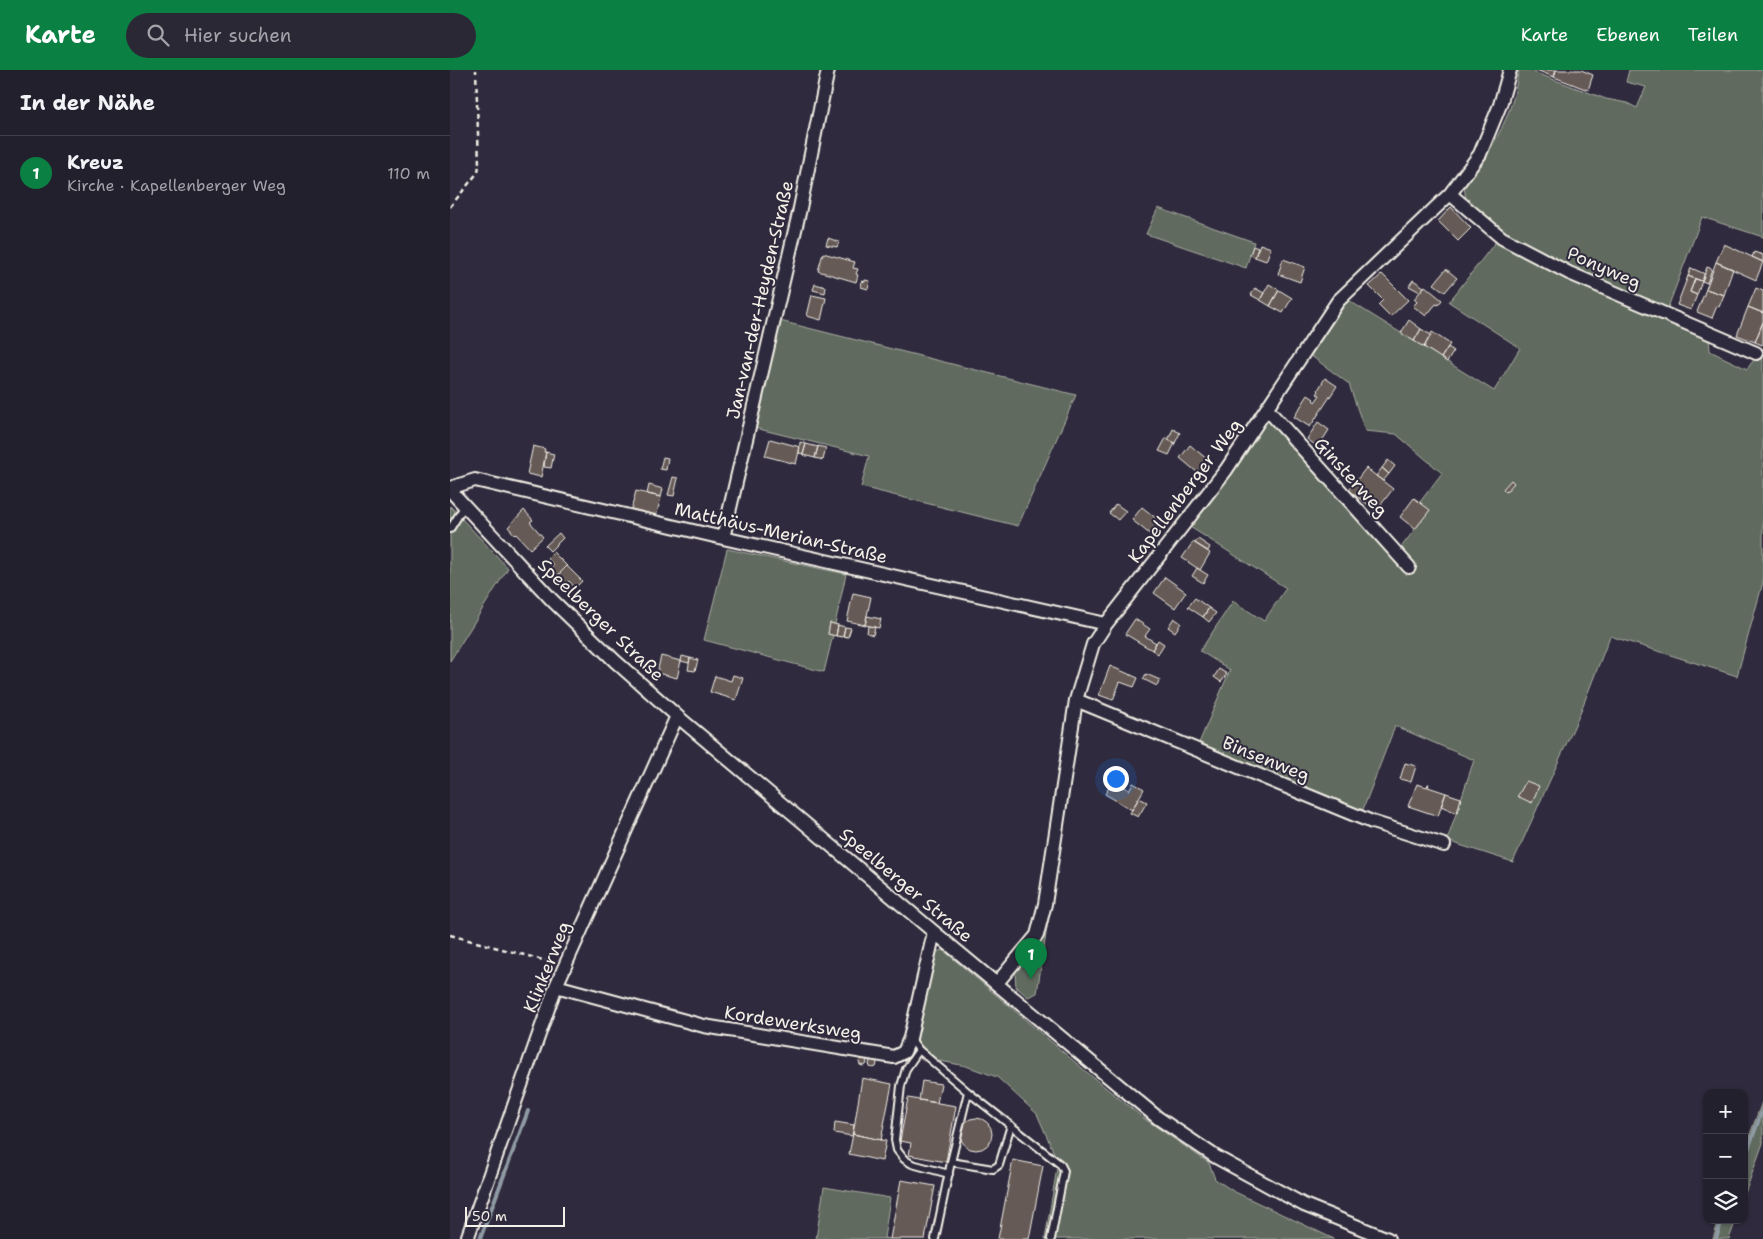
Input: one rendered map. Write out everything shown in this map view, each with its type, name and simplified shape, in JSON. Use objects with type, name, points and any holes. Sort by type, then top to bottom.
[{"type":"street","name":"Jan-van-der-Heyden-Straße","points":[[723,538],[799,213],[828,70]]},
{"type":"street","name":"Kapellenberger Weg","points":[[997,983],[1037,935],[1045,904],[1076,700],[1093,644],[1106,624],[1226,470],[1338,301],[1450,194],[1480,154],[1500,105],[1510,70]]},
{"type":"street","name":"Ponyweg","points":[[1450,194],[1502,238],[1536,256],[1569,273],[1756,353]]},
{"type":"street","name":"Ginsterweg","points":[[1267,409],[1409,567]]},
{"type":"street","name":"Matthäus-Merian-Straße","points":[[450,489],[474,480],[1106,624]]},
{"type":"street","name":"Speelberger Straße","points":[[450,489],[552,600],[615,661],[677,716],[1158,1118],[1216,1157],[1304,1205],[1388,1239]]},
{"type":"street","name":"Binsenweg","points":[[1076,700],[1372,822],[1444,845]]},
{"type":"street","name":"Klinkerweg","points":[[467,1239],[556,986],[677,716]]},
{"type":"street","name":"Kordewerksweg","points":[[556,986],[704,1026],[894,1057],[904,1052],[910,1038],[934,932]]},
{"type":"lane","points":[[450,528],[465,506]]},
{"type":"lane","points":[[910,1038],[918,1050],[1061,1165],[1064,1171],[1051,1239]]},
{"type":"lane","points":[[918,1050],[906,1070],[901,1086],[895,1140],[898,1150],[904,1159],[912,1164],[949,1174]]},
{"type":"lane","points":[[935,1239],[968,1092]]},
{"type":"lane","points":[[951,1162],[993,1169],[999,1165],[1011,1125]]},
{"type":"path","points":[[450,207],[475,177],[479,165],[476,70]]},
{"type":"path","points":[[450,935],[565,966]]},
{"type":"green space","points":[[1519,70],[1528,70],[1606,99],[1627,103],[1637,108],[1646,87],[1626,82],[1629,70],[1763,70],[1763,237],[1702,217],[1667,310],[1569,268],[1502,232],[1466,201],[1464,185],[1478,168],[1501,129],[1512,103]]},
{"type":"green space","points":[[1158,208],[1254,242],[1246,268],[1146,234]]},
{"type":"green space","points":[[1497,240],[1709,337],[1710,351],[1747,369],[1763,348],[1763,582],[1737,676],[1610,636],[1578,718],[1513,862],[1447,841],[1474,760],[1395,726],[1362,812],[1199,743],[1230,670],[1200,651],[1233,601],[1264,621],[1286,588],[1190,527],[1265,421],[1271,420],[1399,550],[1429,511],[1420,502],[1442,473],[1396,434],[1365,431],[1349,384],[1310,355],[1348,300],[1494,391],[1520,348],[1449,302]]},
{"type":"green space","points":[[780,321],[1076,395],[1018,526],[861,487],[869,456],[755,428]]},
{"type":"green space","points":[[450,506],[508,568],[450,661]]},
{"type":"green space","points":[[727,549],[846,574],[835,624],[830,623],[828,634],[833,635],[824,672],[704,640]]},
{"type":"green space","points":[[1048,921],[1037,993],[1028,997],[1016,987],[1015,973],[1040,940]]},
{"type":"green space","points":[[943,950],[1142,1117],[1209,1163],[1215,1179],[1233,1191],[1334,1239],[1045,1239],[1058,1162],[1037,1114],[997,1077],[966,1066],[914,1056],[935,952]]},
{"type":"green space","points":[[1763,1099],[1763,1143],[1748,1185],[1748,1179],[1748,1140]]},
{"type":"green space","points":[[824,1187],[890,1198],[884,1238],[890,1239],[816,1239]]},
{"type":"green space","points":[[1718,1224],[1735,1224],[1729,1239],[1713,1239]]},
{"type":"building","points":[[1536,70],[1556,70],[1554,77]]},
{"type":"building","points":[[1556,70],[1581,70],[1593,75],[1588,90],[1554,77]]},
{"type":"building","points":[[1451,207],[1471,228],[1458,241],[1438,221]]},
{"type":"building","points":[[828,238],[839,242],[837,247],[826,245]]},
{"type":"building","points":[[1260,244],[1271,248],[1266,261],[1255,257]]},
{"type":"building","points":[[1724,244],[1763,262],[1756,280],[1716,262]]},
{"type":"building","points":[[1253,246],[1258,248],[1255,257],[1250,255]]},
{"type":"building","points":[[1754,252],[1763,255],[1763,262],[1752,257]]},
{"type":"building","points":[[823,253],[855,262],[853,268],[858,269],[856,282],[818,271]]},
{"type":"building","points":[[1283,259],[1305,267],[1300,282],[1278,274]]},
{"type":"building","points":[[1716,262],[1733,269],[1724,295],[1706,289]]},
{"type":"building","points":[[1707,267],[1712,269],[1707,283],[1702,281]]},
{"type":"building","points":[[1691,268],[1705,274],[1702,281],[1688,276]]},
{"type":"building","points":[[1446,269],[1457,278],[1445,292],[1434,284]]},
{"type":"building","points":[[1382,274],[1408,300],[1390,317],[1378,305],[1383,300],[1369,286]]},
{"type":"building","points":[[1688,276],[1695,279],[1690,292],[1697,295],[1691,310],[1677,305]]},
{"type":"building","points":[[1695,279],[1702,281],[1697,295],[1690,292]]},
{"type":"building","points":[[865,280],[870,281],[868,289],[861,287],[862,281],[865,282]]},
{"type":"building","points":[[1413,280],[1424,287],[1420,292],[1409,286]]},
{"type":"building","points":[[815,284],[826,287],[825,293],[813,290]]},
{"type":"building","points":[[1269,284],[1279,290],[1270,306],[1260,300]]},
{"type":"building","points":[[1425,286],[1442,300],[1426,316],[1413,306],[1417,302],[1414,299]]},
{"type":"building","points":[[1255,288],[1264,293],[1260,300],[1251,295]]},
{"type":"building","points":[[1756,288],[1763,291],[1763,313],[1748,307]]},
{"type":"building","points":[[1706,289],[1724,295],[1712,318],[1697,312]]},
{"type":"building","points":[[1279,290],[1292,298],[1283,313],[1270,306]]},
{"type":"building","points":[[812,295],[826,298],[821,320],[807,316]]},
{"type":"building","points":[[1748,307],[1763,313],[1763,322],[1755,342],[1737,335]]},
{"type":"building","points":[[1409,320],[1421,329],[1414,341],[1401,333]]},
{"type":"building","points":[[1763,322],[1763,343],[1762,345],[1755,342]]},
{"type":"building","points":[[1421,329],[1431,335],[1424,347],[1414,341]]},
{"type":"building","points":[[1432,332],[1450,344],[1441,358],[1424,347]]},
{"type":"building","points":[[1448,347],[1454,351],[1447,362],[1441,358]]},
{"type":"building","points":[[1325,378],[1337,386],[1310,427],[1294,417],[1308,395],[1315,402],[1320,395],[1317,394],[1318,390]]},
{"type":"building","points":[[1318,422],[1329,430],[1318,447],[1307,439]]},
{"type":"building","points":[[1173,429],[1180,433],[1175,443],[1168,440]]},
{"type":"building","points":[[1166,438],[1175,443],[1169,455],[1159,451]]},
{"type":"building","points":[[770,439],[800,447],[796,464],[765,456]]},
{"type":"building","points":[[800,442],[806,444],[803,454],[799,453]]},
{"type":"building","points":[[806,444],[818,447],[815,458],[803,455]]},
{"type":"building","points":[[1190,445],[1208,460],[1198,473],[1180,458]]},
{"type":"building","points":[[533,446],[545,449],[544,452],[546,452],[541,477],[527,474]]},
{"type":"building","points":[[818,446],[826,448],[823,460],[815,458]]},
{"type":"building","points":[[546,452],[554,454],[551,468],[544,467]]},
{"type":"building","points":[[663,457],[668,458],[666,470],[660,469]]},
{"type":"building","points":[[1388,460],[1395,466],[1389,474],[1382,468]]},
{"type":"building","points":[[1366,468],[1393,489],[1376,511],[1349,490]]},
{"type":"building","points":[[1382,468],[1389,474],[1383,481],[1376,476]]},
{"type":"building","points":[[673,477],[678,478],[674,496],[668,495]]},
{"type":"building","points":[[1511,480],[1514,483],[1506,492],[1503,489]]},
{"type":"building","points":[[649,485],[663,489],[661,497],[647,494]]},
{"type":"building","points":[[636,491],[661,497],[656,517],[631,510]]},
{"type":"building","points":[[1414,498],[1430,510],[1415,529],[1400,517]]},
{"type":"building","points":[[1116,504],[1126,511],[1118,520],[1109,513]]},
{"type":"building","points":[[1142,507],[1161,522],[1151,535],[1132,520]]},
{"type":"building","points":[[524,510],[533,520],[530,522],[543,537],[530,549],[508,527]]},
{"type":"building","points":[[559,533],[563,538],[550,551],[545,546]]},
{"type":"building","points":[[1198,539],[1210,547],[1208,551],[1195,543]]},
{"type":"building","points":[[1193,542],[1210,553],[1200,570],[1182,558]]},
{"type":"building","points":[[553,552],[567,566],[555,578],[548,571],[554,565],[547,558]]},
{"type":"building","points":[[567,566],[582,581],[575,588],[569,581],[564,587],[555,578]]},
{"type":"building","points":[[1197,568],[1208,575],[1203,583],[1192,576]]},
{"type":"building","points":[[1165,577],[1186,592],[1175,608],[1154,593]]},
{"type":"building","points":[[853,593],[871,597],[865,625],[847,621]]},
{"type":"building","points":[[1195,598],[1209,608],[1203,617],[1188,607]]},
{"type":"building","points":[[1209,608],[1216,613],[1209,622],[1203,617]]},
{"type":"building","points":[[867,616],[881,619],[879,628],[865,625]]},
{"type":"building","points":[[1174,618],[1181,623],[1175,632],[1168,627]]},
{"type":"building","points":[[1135,619],[1150,629],[1145,636],[1156,643],[1152,650],[1125,634]]},
{"type":"building","points":[[830,623],[838,625],[836,636],[828,634]]},
{"type":"building","points":[[838,625],[845,627],[843,637],[836,636]]},
{"type":"building","points":[[868,626],[875,627],[873,635],[867,633]]},
{"type":"building","points":[[845,627],[851,628],[848,637],[843,636]]},
{"type":"building","points":[[1158,640],[1164,644],[1158,654],[1152,650]]},
{"type":"building","points":[[661,656],[681,661],[677,678],[657,673]]},
{"type":"building","points":[[682,656],[690,658],[689,663],[681,661]]},
{"type":"building","points":[[690,658],[698,660],[695,671],[688,670]]},
{"type":"building","points":[[1110,666],[1138,678],[1134,687],[1120,682],[1113,700],[1099,695]]},
{"type":"building","points":[[1219,669],[1227,674],[1221,682],[1214,677]]},
{"type":"building","points":[[1146,674],[1160,680],[1157,686],[1143,679]]},
{"type":"building","points":[[733,675],[743,678],[736,700],[710,692],[715,676],[731,681]]},
{"type":"building","points":[[1405,763],[1416,766],[1411,782],[1400,779]]},
{"type":"building","points":[[1113,781],[1129,790],[1133,783],[1144,789],[1132,810],[1105,794]]},
{"type":"building","points":[[1526,781],[1539,786],[1532,803],[1517,796]]},
{"type":"building","points":[[1417,784],[1427,787],[1429,784],[1428,787],[1446,793],[1438,816],[1408,806]]},
{"type":"building","points":[[1446,793],[1461,798],[1457,813],[1441,806]]},
{"type":"building","points":[[1139,798],[1147,802],[1138,817],[1130,813]]},
{"type":"building","points":[[863,1058],[867,1062],[863,1066],[859,1062]]},
{"type":"building","points":[[873,1060],[877,1064],[873,1068],[869,1064]]},
{"type":"building","points":[[862,1078],[892,1084],[881,1140],[853,1134]]},
{"type":"building","points":[[922,1081],[941,1084],[937,1103],[919,1100]]},
{"type":"building","points":[[908,1098],[956,1106],[946,1162],[909,1155],[911,1143],[900,1141]]},
{"type":"building","points":[[976,1118],[987,1123],[992,1134],[987,1145],[976,1150],[965,1145],[960,1134],[965,1123]]},
{"type":"building","points":[[835,1122],[854,1125],[852,1136],[834,1133]]},
{"type":"building","points":[[853,1134],[886,1141],[882,1161],[849,1154]]},
{"type":"building","points":[[1013,1160],[1043,1166],[1029,1239],[998,1239]]},
{"type":"building","points":[[901,1180],[935,1186],[925,1239],[890,1239]]},
{"type":"waterway","points":[[1748,1149],[1763,1108]]},
{"type":"waterway","points":[[480,1239],[528,1111]]},
{"type":"waterway","points":[[1716,1239],[1721,1224]]},
{"type":"place","name":"Kreuz","points":[[1031,979]]}]
